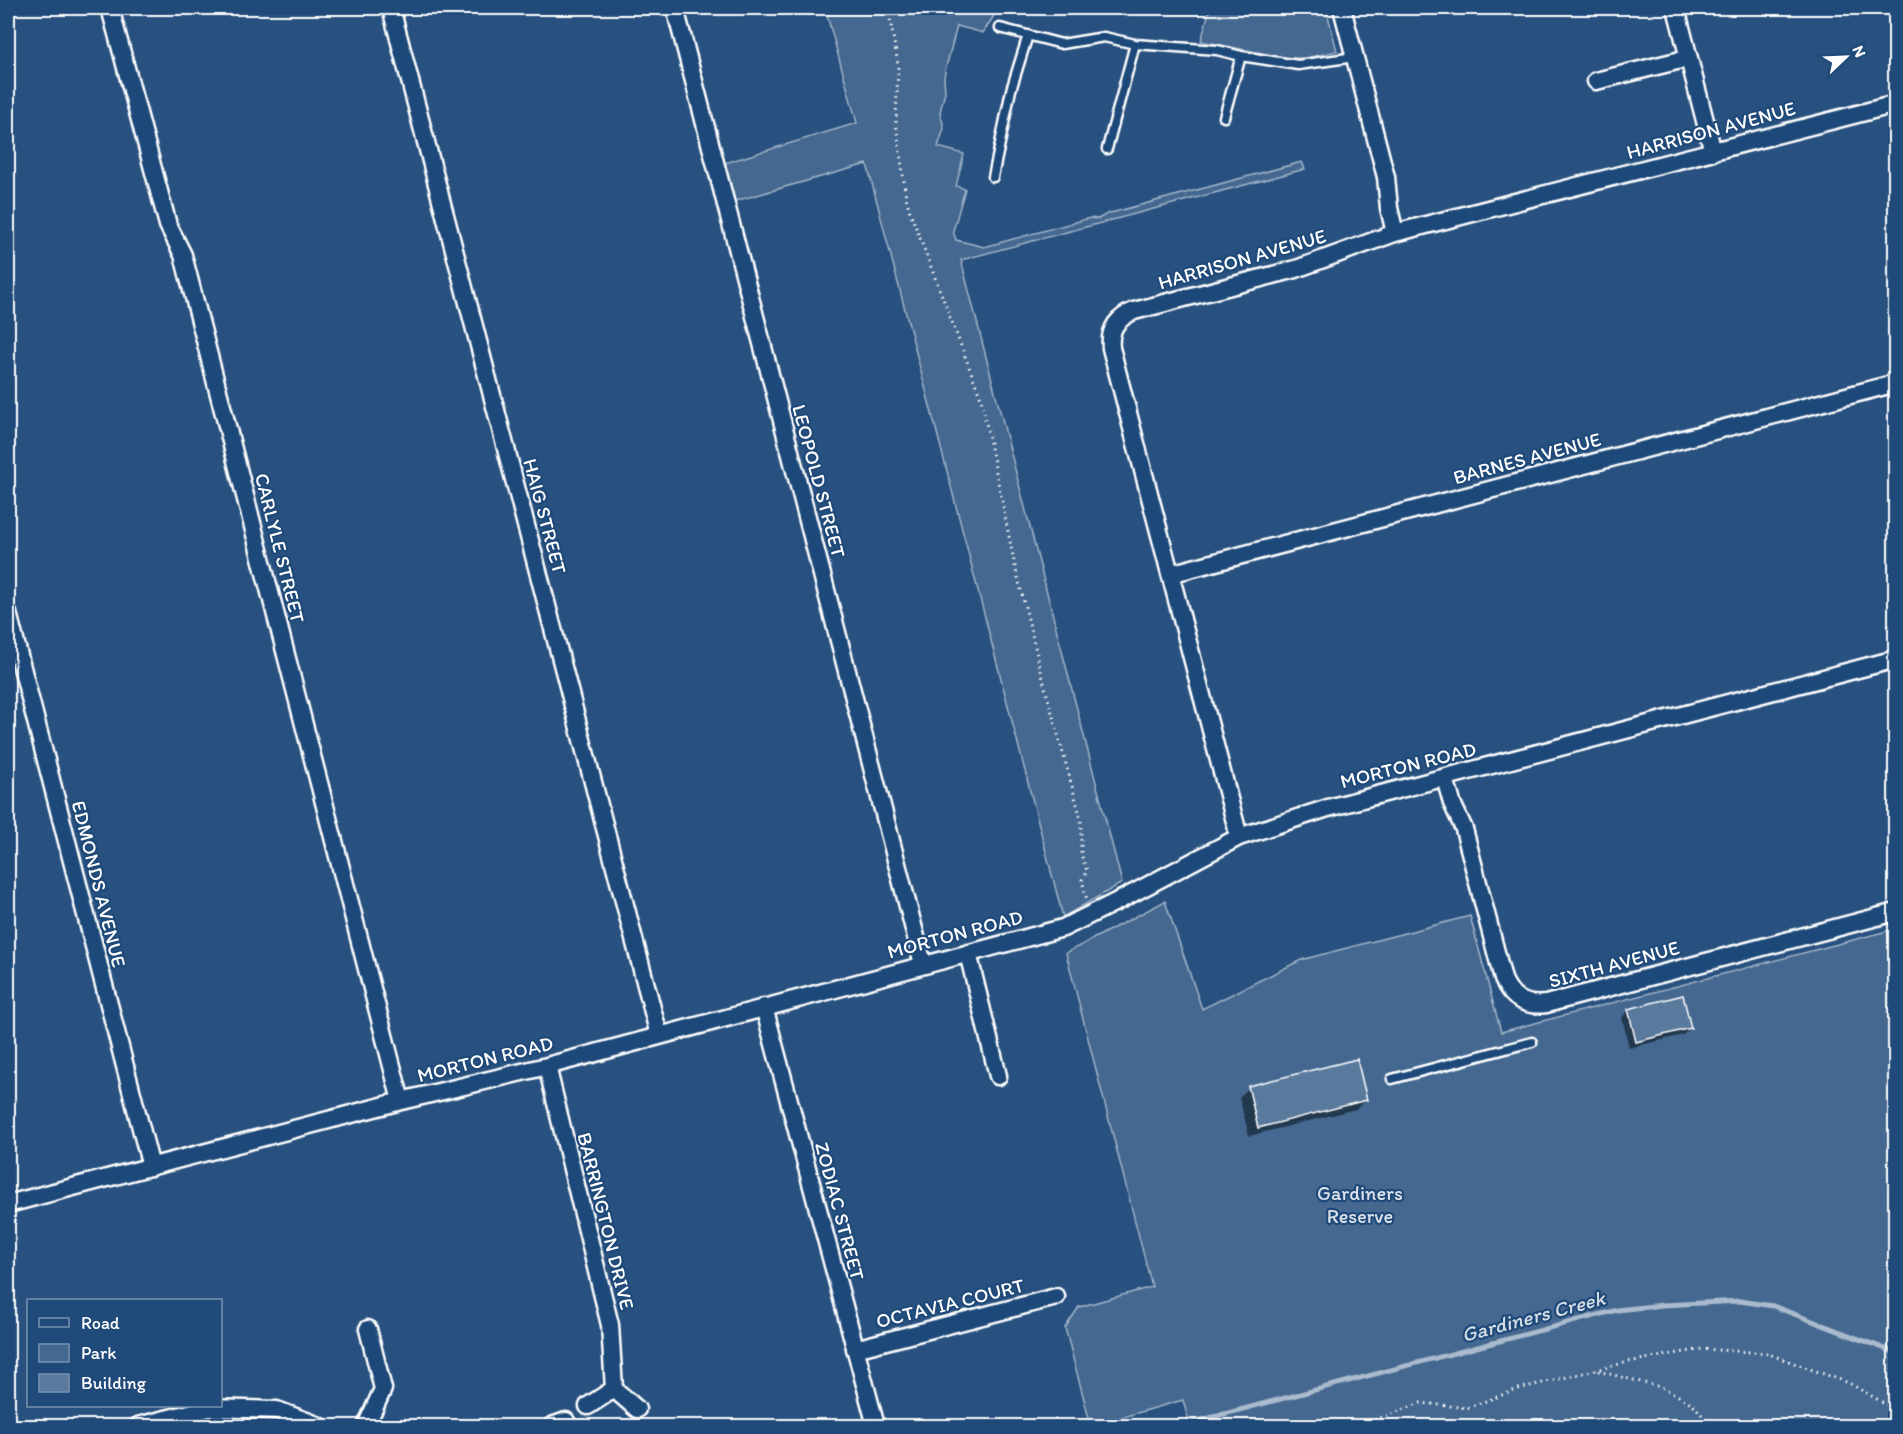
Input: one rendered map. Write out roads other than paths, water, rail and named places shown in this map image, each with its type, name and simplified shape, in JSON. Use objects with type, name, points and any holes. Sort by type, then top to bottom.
[{"type":"street","name":"CARLYLE STREET","points":[[110,8],[168,225],[183,255],[401,1101]]},
{"type":"street","name":"HAIG STREET","points":[[391,8],[659,1035]]},
{"type":"street","name":"LEOPOLD STREET","points":[[675,8],[923,964]]},
{"type":"street","points":[[1342,8],[1386,177],[1399,205],[1400,232]]},
{"type":"street","points":[[1676,8],[1713,152]]},
{"type":"street","points":[[1596,81],[1689,58]]},
{"type":"street","name":"HARRISON AVENUE","points":[[1239,837],[1111,348],[1112,333],[1118,320],[1134,311],[1296,269],[1400,232],[1896,104]]},
{"type":"street","name":"BARNES AVENUE","points":[[1170,574],[1896,383]]},
{"type":"street","name":"EDMONDS AVENUE","points":[[8,613],[151,1167]]},
{"type":"street","name":"MORTON ROAD","points":[[8,1204],[401,1101],[547,1066],[1063,928],[1239,837],[1328,808],[1896,659]]},
{"type":"street","name":"SIXTH AVENUE","points":[[1451,776],[1462,799],[1464,829],[1503,979],[1511,994],[1527,1004],[1546,1004],[1896,912]]},
{"type":"street","points":[[968,953],[998,1076]]},
{"type":"street","name":"ZODIAC STREET","points":[[764,1007],[876,1426]]},
{"type":"street","name":"BARRINGTON DRIVE","points":[[547,1066],[610,1325],[614,1389]]},
{"type":"street","name":"OCTAVIA COURT","points":[[855,1349],[1056,1297]]},
{"type":"street","points":[[366,1426],[383,1389],[368,1329]]},
{"type":"street","points":[[588,1406],[614,1389],[637,1409]]},
{"type":"street","points":[[138,1426],[209,1408],[277,1410],[320,1426]]},
{"type":"lane","points":[[1000,28],[1062,44],[1104,37],[1135,44],[1217,50],[1298,65],[1355,57]]},
{"type":"lane","points":[[993,177],[1011,90],[1028,35]]},
{"type":"lane","points":[[1107,149],[1135,44]]},
{"type":"lane","points":[[1224,117],[1241,56]]},
{"type":"lane","points":[[1392,1079],[1532,1042]]},
{"type":"waterway","name":"Gardiners Creek","points":[[1179,1426],[1617,1310],[1663,1305],[1740,1301],[1773,1306],[1896,1353]]},
{"type":"park label","name":"Gardiners Reserve","points":[[1360,1204]]}]
